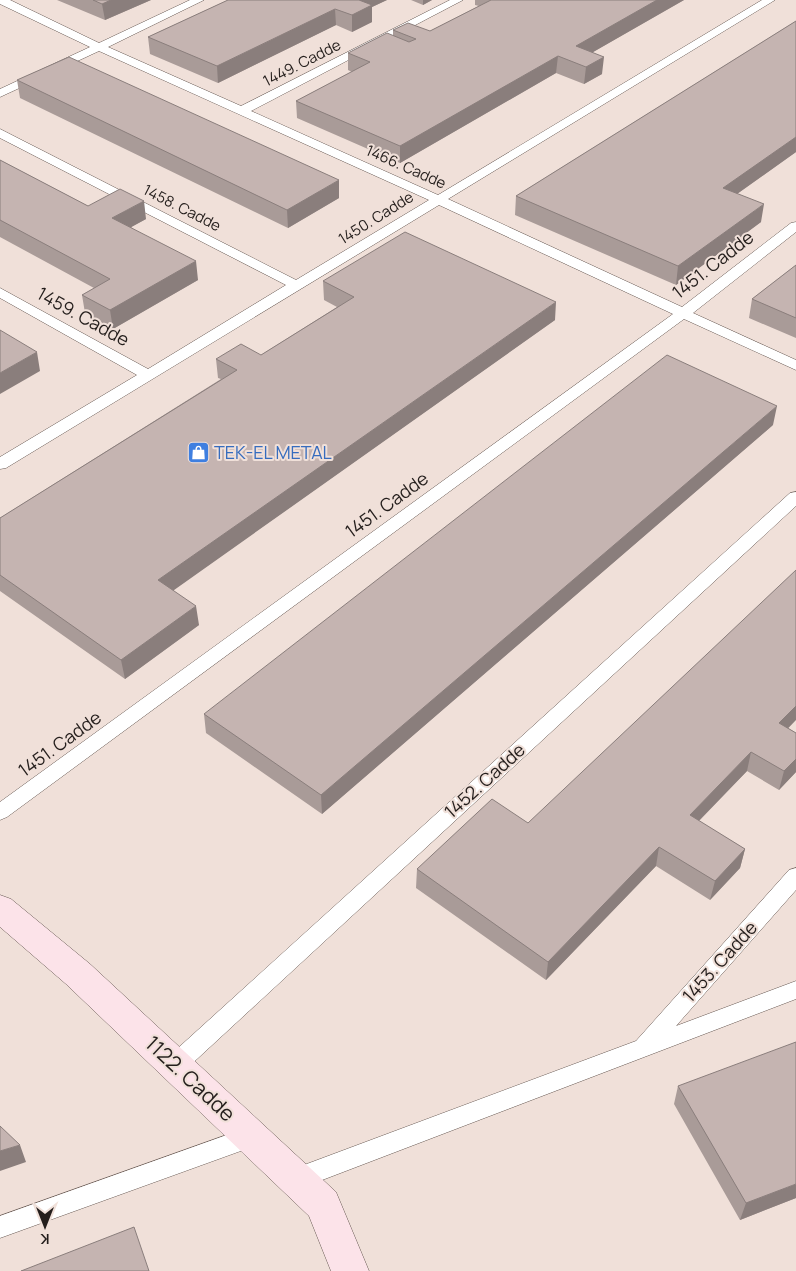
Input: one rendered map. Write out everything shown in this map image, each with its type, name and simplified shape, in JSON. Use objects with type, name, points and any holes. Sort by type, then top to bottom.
[{"type":"main road","name":"1122. Cadde","points":[[0,908],[78,974],[323,1204],[350,1271]]},
{"type":"lane","name":"1466. Cadde","points":[[1,0],[240,112],[437,199],[796,366]]},
{"type":"lane","points":[[0,93],[199,0]]},
{"type":"lane","name":"1449. Cadde","points":[[240,112],[458,0]]},
{"type":"lane","name":"1450. Cadde","points":[[0,464],[770,0]]},
{"type":"lane","name":"1458. Cadde","points":[[0,133],[296,285]]},
{"type":"lane","name":"1451. Cadde","points":[[0,812],[682,314],[796,226]]},
{"type":"lane","name":"1459. Cadde","points":[[0,292],[148,375]]},
{"type":"lane","name":"1452. Cadde","points":[[175,1065],[796,497]]},
{"type":"lane","name":"1453. Cadde","points":[[643,1047],[796,876]]},
{"type":"lane","points":[[296,1179],[796,990]]},
{"type":"lane","points":[[0,1227],[252,1138]]},
{"type":"building","points":[[93,0],[111,0],[102,4]]},
{"type":"building","points":[[228,0],[359,0],[372,5],[352,15],[335,9],[217,66],[148,37]]},
{"type":"building","points":[[491,0],[657,0],[576,46],[604,57],[586,67],[558,56],[400,146],[296,101],[370,62],[348,53],[387,33],[409,42],[416,39],[393,30],[408,23],[430,31]]},
{"type":"building","points":[[796,21],[796,137],[723,188],[764,204],[678,266],[516,196]]},
{"type":"building","points":[[69,57],[339,180],[287,210],[17,80]]},
{"type":"building","points":[[0,160],[88,206],[120,189],[144,201],[112,218],[196,261],[110,310],[82,295],[110,279],[0,220]]},
{"type":"building","points":[[405,232],[556,302],[158,580],[196,606],[121,660],[0,575],[0,518],[237,370],[216,359],[241,344],[261,355],[354,297],[323,281]]},
{"type":"building","points":[[796,265],[796,318],[752,299]]},
{"type":"building","points":[[0,330],[37,352],[0,373]]},
{"type":"building","points":[[667,355],[777,406],[321,795],[204,714]]},
{"type":"building","points":[[796,570],[796,706],[779,723],[796,733],[796,759],[784,771],[751,752],[690,815],[745,849],[715,881],[659,847],[548,962],[417,869],[492,799],[528,823]]},
{"type":"building","points":[[796,1042],[796,1184],[746,1203],[678,1086]]},
{"type":"building","points":[[0,1126],[20,1145],[0,1151]]},
{"type":"building","points":[[134,1227],[149,1271],[21,1271]]},
{"type":"place","name":"TEK-EL METAL","points":[[198,453]]}]
